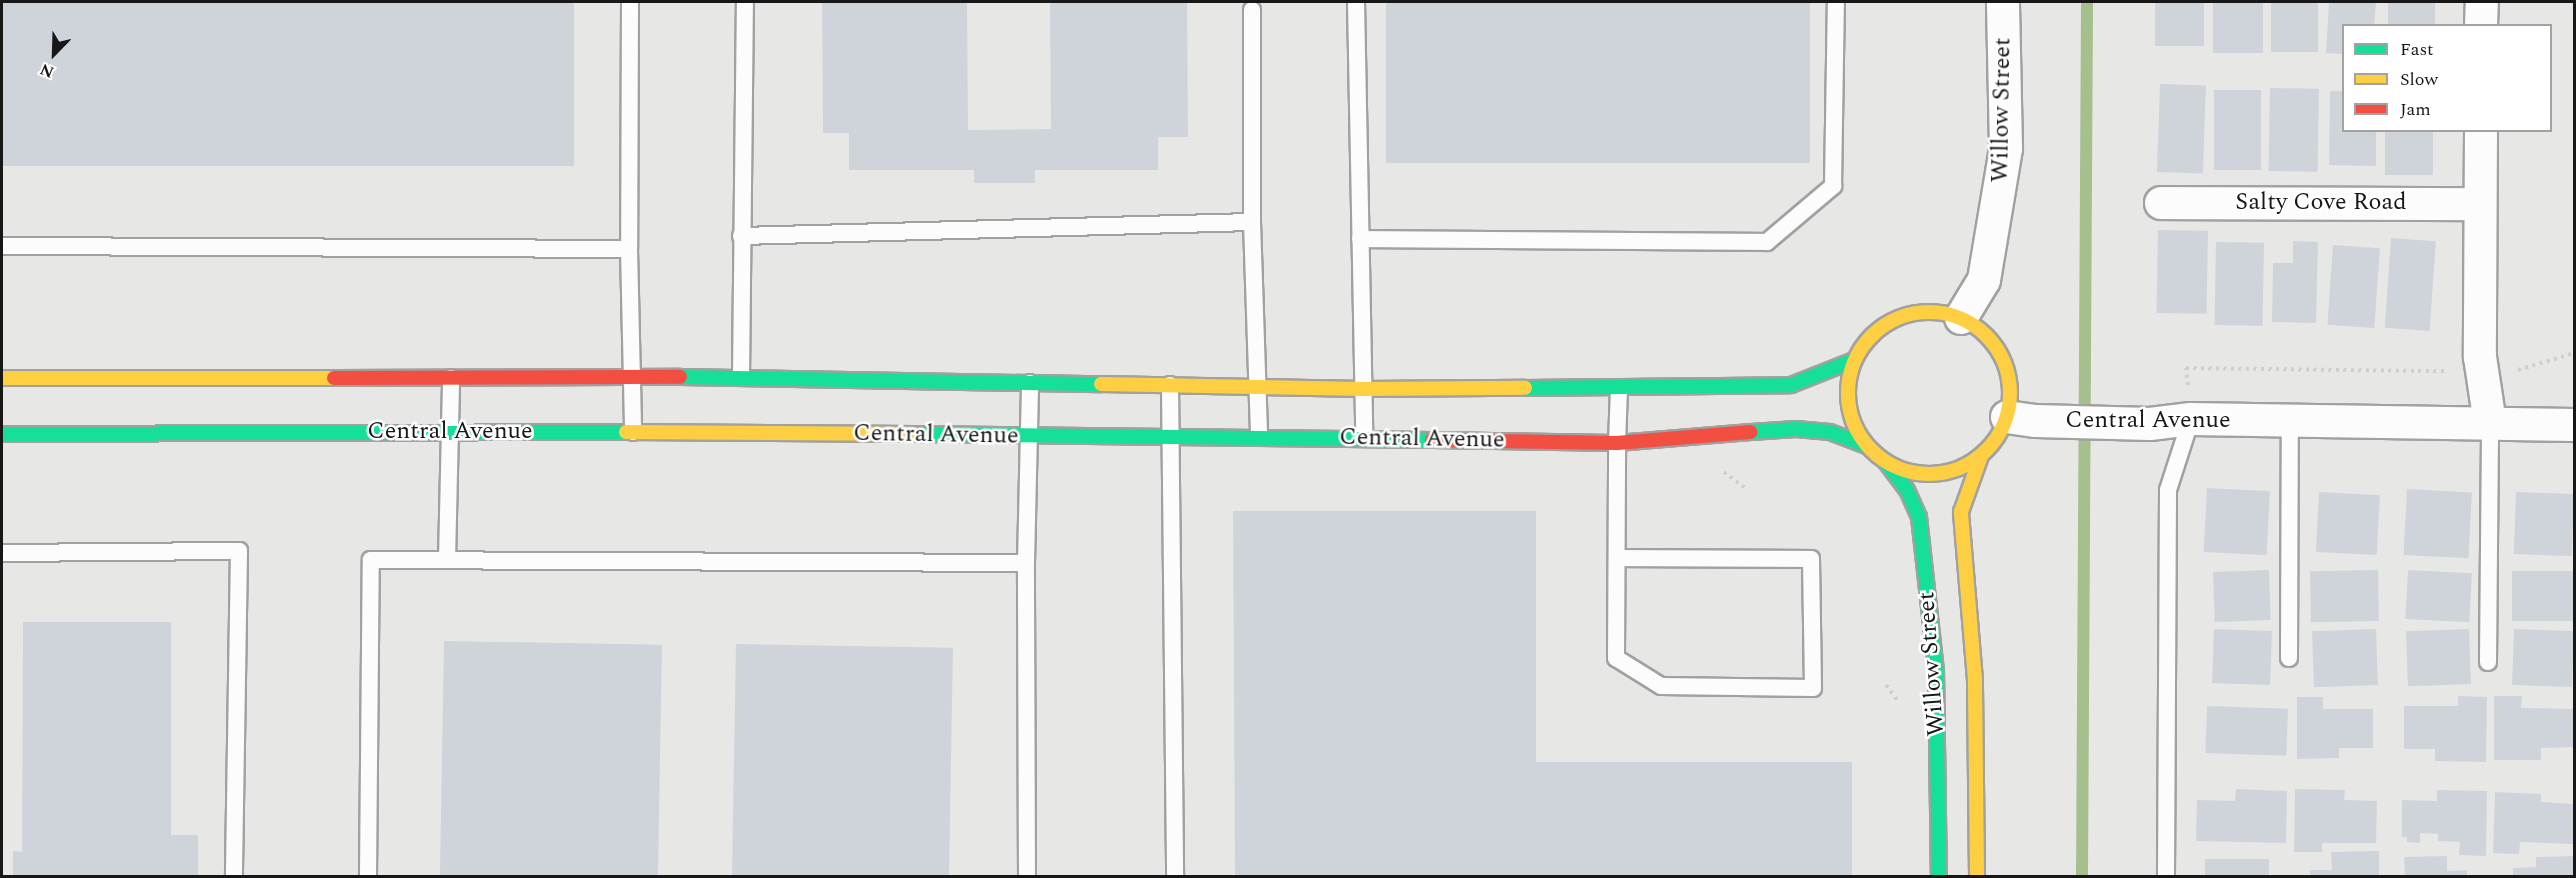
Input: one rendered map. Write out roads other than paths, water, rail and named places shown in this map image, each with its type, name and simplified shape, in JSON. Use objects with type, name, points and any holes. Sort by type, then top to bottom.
[{"type":"street","name":"Willow Street","points":[[1961,318],[1984,280],[2004,159],[2003,2]]},
{"type":"street","points":[[2481,24],[2482,2]]},
{"type":"street","points":[[2481,132],[2480,357],[2490,423]]},
{"type":"street","name":"Salty Cove Road","points":[[2161,203],[2480,204]]},
{"type":"street","points":[[1938,312],[1961,318],[1981,330],[1997,348],[2008,370],[2011,394],[2022,419],[1997,438],[1981,456],[1961,468],[1934,475],[1907,472],[1885,462],[1867,446],[1854,425],[1849,404],[1849,381],[1854,360],[1868,339],[1889,323],[1913,313],[1938,312]]},
{"type":"street","name":"Central Avenue","points":[[2,378],[741,377],[1363,389],[1619,388],[1791,385],[1854,360]]},
{"type":"street","name":"Central Avenue","points":[[2022,419],[2150,424],[2190,408],[2290,421],[2574,425]]},
{"type":"street","name":"Central Avenue","points":[[2,434],[633,432],[1364,438],[1617,443],[1796,429],[1830,432],[1867,446]]},
{"type":"street","name":"Willow Street","points":[[1977,876],[1975,680],[1961,512],[1981,456]]},
{"type":"street","name":"Willow Street","points":[[1885,462],[1907,490],[1919,517],[1936,670],[1939,876]]},
{"type":"lane","points":[[630,2],[629,249],[633,432]]},
{"type":"lane","points":[[741,377],[745,2]]},
{"type":"lane","points":[[1356,2],[1364,438]]},
{"type":"lane","points":[[1360,239],[1767,242],[1833,186],[1836,2]]},
{"type":"lane","points":[[1252,10],[1252,222],[1260,437]]},
{"type":"lane","points":[[741,236],[1252,222]]},
{"type":"lane","points":[[2,246],[629,249]]},
{"type":"lane","points":[[447,560],[451,378]]},
{"type":"lane","points":[[1027,876],[1026,562],[1030,383]]},
{"type":"lane","points":[[1170,385],[1175,876]]},
{"type":"lane","points":[[1617,558],[1811,559],[1813,688],[1661,686],[1616,658],[1617,443],[1619,388]]},
{"type":"lane","points":[[2166,876],[2168,490],[2190,408]]},
{"type":"lane","points":[[2289,658],[2290,421]]},
{"type":"lane","points":[[2488,662],[2490,423]]},
{"type":"lane","points":[[2,553],[239,551],[234,876]]},
{"type":"lane","points":[[368,876],[371,560],[1026,562]]},
{"type":"waterway","points":[[2082,876],[2087,2]]}]
